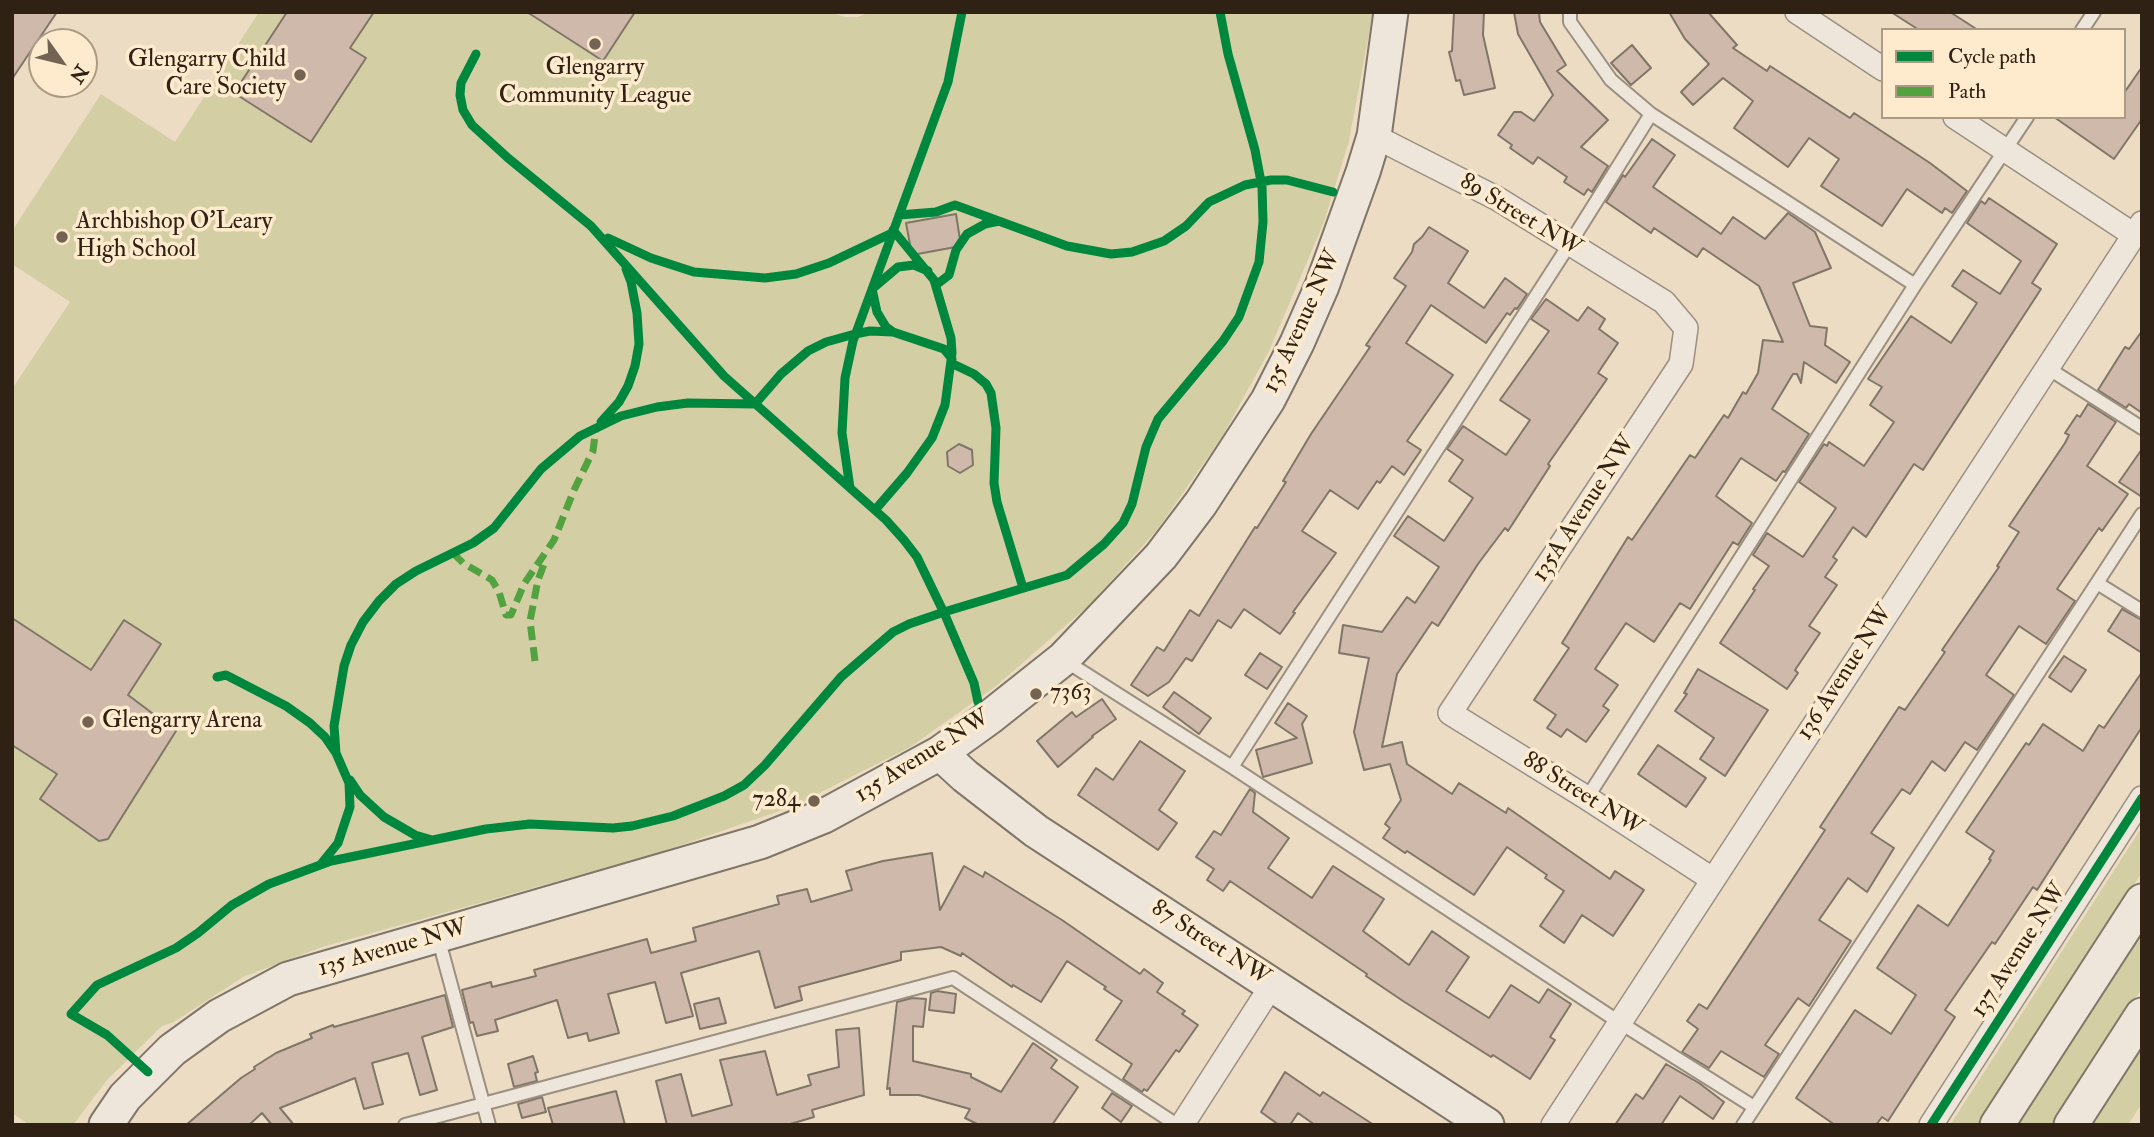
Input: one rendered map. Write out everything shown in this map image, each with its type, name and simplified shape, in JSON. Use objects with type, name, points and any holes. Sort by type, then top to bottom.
[{"type":"street","name":"135 Avenue NW","points":[[106,1125],[125,1097],[172,1050],[219,1016],[288,979],[760,842],[824,816],[940,753],[1063,659],[1161,556],[1234,456],[1268,400],[1322,286],[1344,231],[1374,136],[1391,12]]},
{"type":"street","points":[[1797,12],[1881,68]]},
{"type":"street","points":[[1958,119],[2006,151],[2138,229]]},
{"type":"street","name":"89 Street NW","points":[[1374,136],[1499,199],[1664,302]]},
{"type":"street","name":"136 Avenue NW","points":[[1553,1125],[2138,229]]},
{"type":"street","name":"135A Avenue NW","points":[[1450,713],[1681,364],[1686,328],[1664,302]]},
{"type":"street","name":"88 Street NW","points":[[1450,713],[1712,879]]},
{"type":"street","name":"87 Street NW","points":[[940,753],[1035,831],[1488,1125]]},
{"type":"street","name":"137 Avenue NW","points":[[1931,1125],[2142,798]]},
{"type":"street","points":[[1997,1125],[2142,901]]},
{"type":"street","points":[[1179,1125],[1272,985]]},
{"type":"street","points":[[2071,1125],[2142,1015]]},
{"type":"lane","points":[[1570,12],[1570,22],[1611,80],[1651,114],[1915,285]]},
{"type":"lane","points":[[2083,28],[2094,12]]},
{"type":"lane","points":[[1232,767],[1651,114]]},
{"type":"lane","points":[[1587,798],[1915,285],[2026,119]]},
{"type":"lane","points":[[2046,367],[2142,428]]},
{"type":"lane","points":[[1743,1125],[2142,514]]},
{"type":"lane","points":[[2097,583],[2142,611]]},
{"type":"lane","points":[[1063,659],[1619,1022],[1754,1107]]},
{"type":"lane","points":[[438,937],[489,1125]]},
{"type":"lane","points":[[405,1125],[953,978],[1179,1125]]},
{"type":"shaded area","points":[[259,12],[829,12],[845,17],[858,17],[870,12],[1373,12],[1349,141],[1324,222],[1269,351],[1222,437],[1157,530],[1088,606],[995,687],[910,747],[794,806],[658,853],[322,947],[243,977],[174,1022],[162,1026],[107,1080],[73,1125],[30,1125],[12,1113],[12,389],[70,302],[12,264],[12,231],[101,94],[175,142]]},
{"type":"shaded area","points":[[2142,827],[2142,872],[1979,1125],[1950,1125]]},
{"type":"shaded area","points":[[2142,926],[2142,988],[2054,1125],[2017,1125]]},
{"type":"shaded area","points":[[2142,1044],[2142,1103],[2128,1125],[2089,1125]]},
{"type":"building","points":[[12,12],[57,12],[46,28],[28,28],[28,55],[12,79]]},
{"type":"building","name":"Glengarry Child Care Society","points":[[287,12],[374,12],[350,48],[366,58],[311,142],[234,93]]},
{"type":"building","name":"Glengarry Community League","points":[[527,12],[635,12],[603,61]]},
{"type":"building","points":[[1454,12],[1484,12],[1483,35],[1495,88],[1464,95],[1460,80],[1456,81],[1449,52],[1452,51]]},
{"type":"building","points":[[1514,12],[1539,12],[1540,22],[1566,65],[1557,71],[1608,120],[1581,147],[1608,166],[1592,192],[1588,189],[1584,195],[1564,182],[1567,177],[1538,157],[1533,164],[1510,148],[1512,145],[1498,135],[1514,112],[1521,112],[1534,121],[1553,95],[1518,34]]},
{"type":"building","points":[[1669,12],[1708,12],[1737,45],[1733,48],[1767,71],[1770,66],[1850,118],[1854,113],[1967,191],[1952,213],[1945,208],[1942,213],[1907,189],[1882,226],[1821,186],[1839,159],[1809,138],[1788,167],[1734,128],[1753,101],[1723,78],[1693,105],[1681,92],[1709,64],[1685,39]]},
{"type":"building","points":[[1891,12],[1950,12],[1975,28],[1916,28]]},
{"type":"building","points":[[1632,45],[1651,68],[1631,85],[1611,63]]},
{"type":"building","points":[[2142,67],[2142,119],[2114,159],[2057,119],[2126,119],[2126,90]]},
{"type":"building","points":[[1652,139],[1675,155],[1653,187],[1721,234],[1733,217],[1765,239],[1788,213],[1815,232],[1831,268],[1793,283],[1810,326],[1827,328],[1825,345],[1850,362],[1836,383],[1804,362],[1801,383],[1797,374],[1793,374],[1772,409],[1809,434],[1785,472],[1783,471],[1776,481],[1741,458],[1716,496],[1752,523],[1738,545],[1733,542],[1690,609],[1680,603],[1654,642],[1626,623],[1595,669],[1618,685],[1603,706],[1609,710],[1586,742],[1567,729],[1561,737],[1547,728],[1556,715],[1534,700],[1569,648],[1562,643],[1628,537],[1632,540],[1690,455],[1695,458],[1724,415],[1728,418],[1743,392],[1746,394],[1758,373],[1763,340],[1783,342],[1759,286],[1703,248],[1697,257],[1654,228],[1651,233],[1606,202],[1623,175],[1625,177]]},
{"type":"building","points":[[1989,198],[2057,244],[2032,283],[2041,289],[1923,470],[1914,464],[1866,537],[1853,527],[1833,557],[1837,560],[1825,577],[1837,585],[1809,626],[1820,633],[1795,670],[1798,673],[1787,689],[1720,643],[1769,566],[1753,555],[1767,533],[1803,557],[1836,508],[1799,482],[1824,444],[1827,446],[1829,442],[1864,466],[1894,422],[1870,405],[1882,387],[1868,379],[1911,316],[1951,343],[1977,303],[1952,286],[1963,270],[2000,294],[2021,261],[1967,223],[1981,201],[1985,204]]},
{"type":"building","points":[[956,214],[961,246],[912,255],[906,223]]},
{"type":"building","points":[[1429,227],[1468,251],[1448,283],[1484,308],[1505,278],[1527,294],[1517,309],[1510,315],[1507,313],[1486,343],[1431,305],[1406,343],[1453,375],[1407,441],[1421,450],[1404,475],[1392,466],[1380,483],[1377,481],[1358,509],[1330,490],[1302,531],[1336,553],[1280,634],[1244,609],[1231,628],[1218,620],[1192,661],[1186,658],[1169,682],[1148,696],[1131,685],[1157,647],[1164,651],[1190,610],[1199,616],[1255,527],[1257,528],[1286,482],[1283,481],[1311,434],[1370,347],[1366,345],[1406,286],[1394,278],[1412,252],[1414,244]]},
{"type":"building","points":[[1546,299],[1578,321],[1588,307],[1605,319],[1599,329],[1618,343],[1598,373],[1607,379],[1548,464],[1550,466],[1508,531],[1505,528],[1438,626],[1432,622],[1397,674],[1382,747],[1402,742],[1407,764],[1452,794],[1459,783],[1506,813],[1508,808],[1610,879],[1615,871],[1644,890],[1613,936],[1582,915],[1564,943],[1540,926],[1564,891],[1545,878],[1547,875],[1507,847],[1474,895],[1383,838],[1390,828],[1385,824],[1401,800],[1390,764],[1364,770],[1354,732],[1369,658],[1339,653],[1343,625],[1382,632],[1407,597],[1415,603],[1439,567],[1394,536],[1408,516],[1444,541],[1473,498],[1449,481],[1463,460],[1447,449],[1463,426],[1506,455],[1530,420],[1500,400],[1549,331],[1531,319]]},
{"type":"building","points":[[2142,331],[2142,413],[2129,404],[2126,408],[2098,390],[2125,347],[2129,349]]},
{"type":"building","points":[[2088,404],[2116,422],[2087,466],[2128,494],[2102,531],[2099,528],[2057,589],[2075,601],[2046,644],[2019,626],[1986,675],[2014,695],[1977,750],[1965,742],[1945,771],[1932,761],[1910,794],[1902,789],[1871,833],[1894,848],[1867,892],[1848,878],[1819,920],[1851,941],[1809,1006],[1798,998],[1765,1045],[1779,1054],[1764,1077],[1721,1051],[1709,1068],[1682,1052],[1698,1029],[1687,1021],[1699,1004],[1707,1009],[1825,830],[1820,827],[1899,707],[1905,710],[1945,652],[1942,650],[1999,567],[1997,566],[2019,532],[2009,526],[2065,443],[2069,435],[2065,433]]},
{"type":"building","points":[[959,444],[972,450],[973,465],[960,473],[948,466],[947,452]]},
{"type":"building","points":[[2142,449],[2142,497],[2119,482]]},
{"type":"building","points":[[2122,609],[2142,620],[2142,653],[2108,631]]},
{"type":"building","name":"Glengarry Arena","points":[[12,618],[91,670],[124,620],[161,644],[128,695],[176,731],[108,839],[99,841],[40,799],[57,774],[12,745]]},
{"type":"building","points":[[1260,653],[1282,667],[1267,689],[1245,675]]},
{"type":"building","points":[[2064,656],[2086,670],[2071,692],[2049,677]]},
{"type":"building","points":[[1698,669],[1768,710],[1725,776],[1700,759],[1714,738],[1675,711],[1687,694],[1684,693]]},
{"type":"building","points":[[2142,672],[2142,727],[2037,890],[2033,887],[1995,944],[1992,942],[1945,1010],[1955,1017],[1888,1121],[1882,1117],[1876,1125],[1835,1125],[1796,1098],[1855,1010],[1891,1034],[1916,995],[1877,968],[1918,905],[1948,926],[1991,860],[1989,859],[1994,851],[1966,832],[2026,743],[2029,745],[2043,724],[2083,751],[2099,725],[2104,728]]},
{"type":"building","points":[[1174,692],[1211,718],[1199,734],[1163,707]]},
{"type":"building","points":[[1102,699],[1116,719],[1092,736],[1058,767],[1037,741],[1072,712],[1076,717]]},
{"type":"building","points":[[1288,703],[1307,716],[1302,724],[1312,763],[1263,777],[1256,750],[1297,738],[1275,723]]},
{"type":"building","points":[[1140,741],[1185,771],[1159,810],[1177,823],[1158,850],[1078,795],[1096,768],[1113,780]]},
{"type":"building","points":[[1658,745],[1706,778],[1686,807],[1638,774]]},
{"type":"building","points":[[1250,789],[1255,793],[1253,812],[1289,838],[1268,868],[1312,898],[1333,866],[1384,899],[1363,931],[1409,965],[1432,931],[1469,957],[1446,991],[1489,1018],[1511,985],[1539,1003],[1548,989],[1571,1004],[1550,1037],[1555,1040],[1530,1079],[1403,1001],[1230,881],[1223,891],[1207,880],[1214,869],[1196,857],[1214,831],[1221,835]]},
{"type":"building","points":[[932,853],[940,910],[964,866],[983,877],[985,872],[1062,920],[1140,974],[1144,969],[1163,983],[1157,992],[1185,1011],[1182,1014],[1198,1025],[1179,1052],[1176,1050],[1147,1091],[1144,1089],[1142,1092],[1123,1079],[1132,1064],[1096,1040],[1122,1001],[1104,989],[1106,987],[1067,961],[1041,1002],[1013,985],[1012,987],[962,953],[961,956],[941,947],[901,952],[901,960],[799,987],[802,1000],[775,1008],[759,951],[681,973],[693,1016],[666,1023],[655,982],[608,994],[619,1033],[589,1041],[587,1033],[568,1038],[557,1000],[495,1020],[498,1031],[477,1036],[473,1022],[470,1023],[462,990],[491,982],[492,987],[536,976],[534,970],[647,939],[651,953],[696,941],[693,928],[779,904],[777,896],[807,889],[811,902],[852,890],[846,871],[883,861]]},
{"type":"building","points":[[937,991],[956,994],[954,1013],[929,1010],[931,993]]},
{"type":"building","points":[[445,995],[453,1027],[422,1037],[437,1090],[420,1095],[408,1053],[372,1063],[383,1104],[364,1109],[355,1078],[280,1108],[294,1125],[272,1125],[262,1113],[249,1125],[186,1125],[255,1069],[254,1067],[276,1053],[312,1038],[310,1034],[333,1025],[334,1027]]},
{"type":"building","points":[[719,998],[726,1023],[700,1029],[694,1004]]},
{"type":"building","points":[[912,998],[926,999],[923,1027],[913,1026],[913,1061],[971,1074],[971,1077],[1001,1092],[1033,1043],[1057,1060],[1051,1068],[1078,1087],[1052,1125],[979,1125],[965,1118],[970,1109],[919,1095],[890,1095],[890,1088],[887,1089],[897,1002]]},
{"type":"building","points":[[859,1028],[864,1095],[812,1110],[814,1117],[787,1125],[667,1125],[656,1081],[681,1074],[692,1116],[732,1105],[720,1060],[765,1051],[777,1095],[811,1085],[808,1075],[839,1067],[836,1030]]},
{"type":"building","points":[[533,1056],[538,1072],[535,1073],[537,1081],[514,1087],[508,1064]]},
{"type":"building","points":[[1666,1064],[1699,1083],[1724,1102],[1713,1119],[1680,1096],[1661,1125],[1615,1125],[1636,1094],[1643,1099]]},
{"type":"building","points":[[1285,1072],[1320,1096],[1323,1092],[1374,1125],[1315,1125],[1298,1113],[1290,1125],[1279,1125],[1261,1112]]},
{"type":"building","points":[[616,1091],[625,1125],[553,1125],[548,1108]]},
{"type":"building","points":[[1112,1093],[1132,1106],[1121,1122],[1102,1108]]},
{"type":"building","points":[[542,1097],[546,1112],[522,1118],[518,1104]]},
{"type":"marked path","points":[[453,553],[463,563],[492,580],[506,615],[511,615],[524,584],[554,540],[593,451],[596,427]]},
{"type":"marked path","points":[[535,661],[530,621],[538,580],[546,559]]},
{"type":"cycle path","points":[[850,488],[842,433],[845,378],[853,341],[948,82],[962,12]]},
{"type":"cycle path","points":[[148,1072],[107,1035],[71,1014],[97,985],[176,948],[232,905],[269,884],[331,861],[486,829],[530,824],[613,828],[632,826],[673,816],[724,796],[744,785],[765,765],[841,677],[893,632],[944,612],[1067,575],[1104,544],[1123,523],[1132,504],[1146,447],[1158,419],[1223,341],[1239,317],[1259,262],[1263,222],[1262,187],[1220,12]]},
{"type":"cycle path","points":[[476,54],[461,83],[460,95],[463,110],[472,125],[591,226],[724,376],[886,520],[904,540],[917,557],[945,615],[974,683],[978,702]]},
{"type":"cycle path","points":[[899,215],[936,212],[955,205],[1067,246],[1111,254],[1132,252],[1164,241],[1186,226],[1209,202],[1245,185],[1287,180],[1333,192]]},
{"type":"cycle path","points":[[936,285],[949,275],[956,250],[967,234],[985,224],[999,221]]},
{"type":"cycle path","points":[[875,510],[907,473],[932,438],[945,405],[952,353],[951,338],[934,280],[893,230]]},
{"type":"cycle path","points":[[608,238],[651,258],[694,272],[765,278],[796,274],[829,263],[892,233]]},
{"type":"cycle path","points":[[893,332],[886,327],[877,312],[872,289],[898,267],[914,265],[928,271]]},
{"type":"cycle path","points":[[601,422],[619,402],[628,386],[639,344],[637,313],[626,269]]},
{"type":"cycle path","points":[[336,753],[334,726],[344,666],[363,622],[379,601],[396,584],[416,571],[473,543],[494,528],[541,469],[580,436],[621,416],[657,407],[688,403],[755,404],[781,374],[808,351],[826,342],[855,334],[870,331],[893,332],[944,349],[952,359]]},
{"type":"cycle path","points":[[951,363],[974,374],[986,384],[991,393],[996,428],[994,483],[997,502],[1023,588]]},
{"type":"cycle path","points":[[217,677],[226,675],[286,706],[325,737],[336,753],[349,783],[350,807],[338,843],[321,864]]},
{"type":"cycle path","points":[[350,780],[360,795],[384,817],[415,835],[432,840]]},
{"type":"cycle path","points":[[1931,1125],[2142,798]]},
{"type":"place","name":"Glengarry Community League","points":[[595,44]]},
{"type":"place","name":"Glengarry Child Care Society","points":[[300,75]]},
{"type":"place","name":"Archbishop O'Leary High School","points":[[62,237]]},
{"type":"place","name":"7363","points":[[1036,694]]},
{"type":"place","name":"Glengarry Arena","points":[[88,722]]},
{"type":"place","name":"7284","points":[[814,801]]}]
